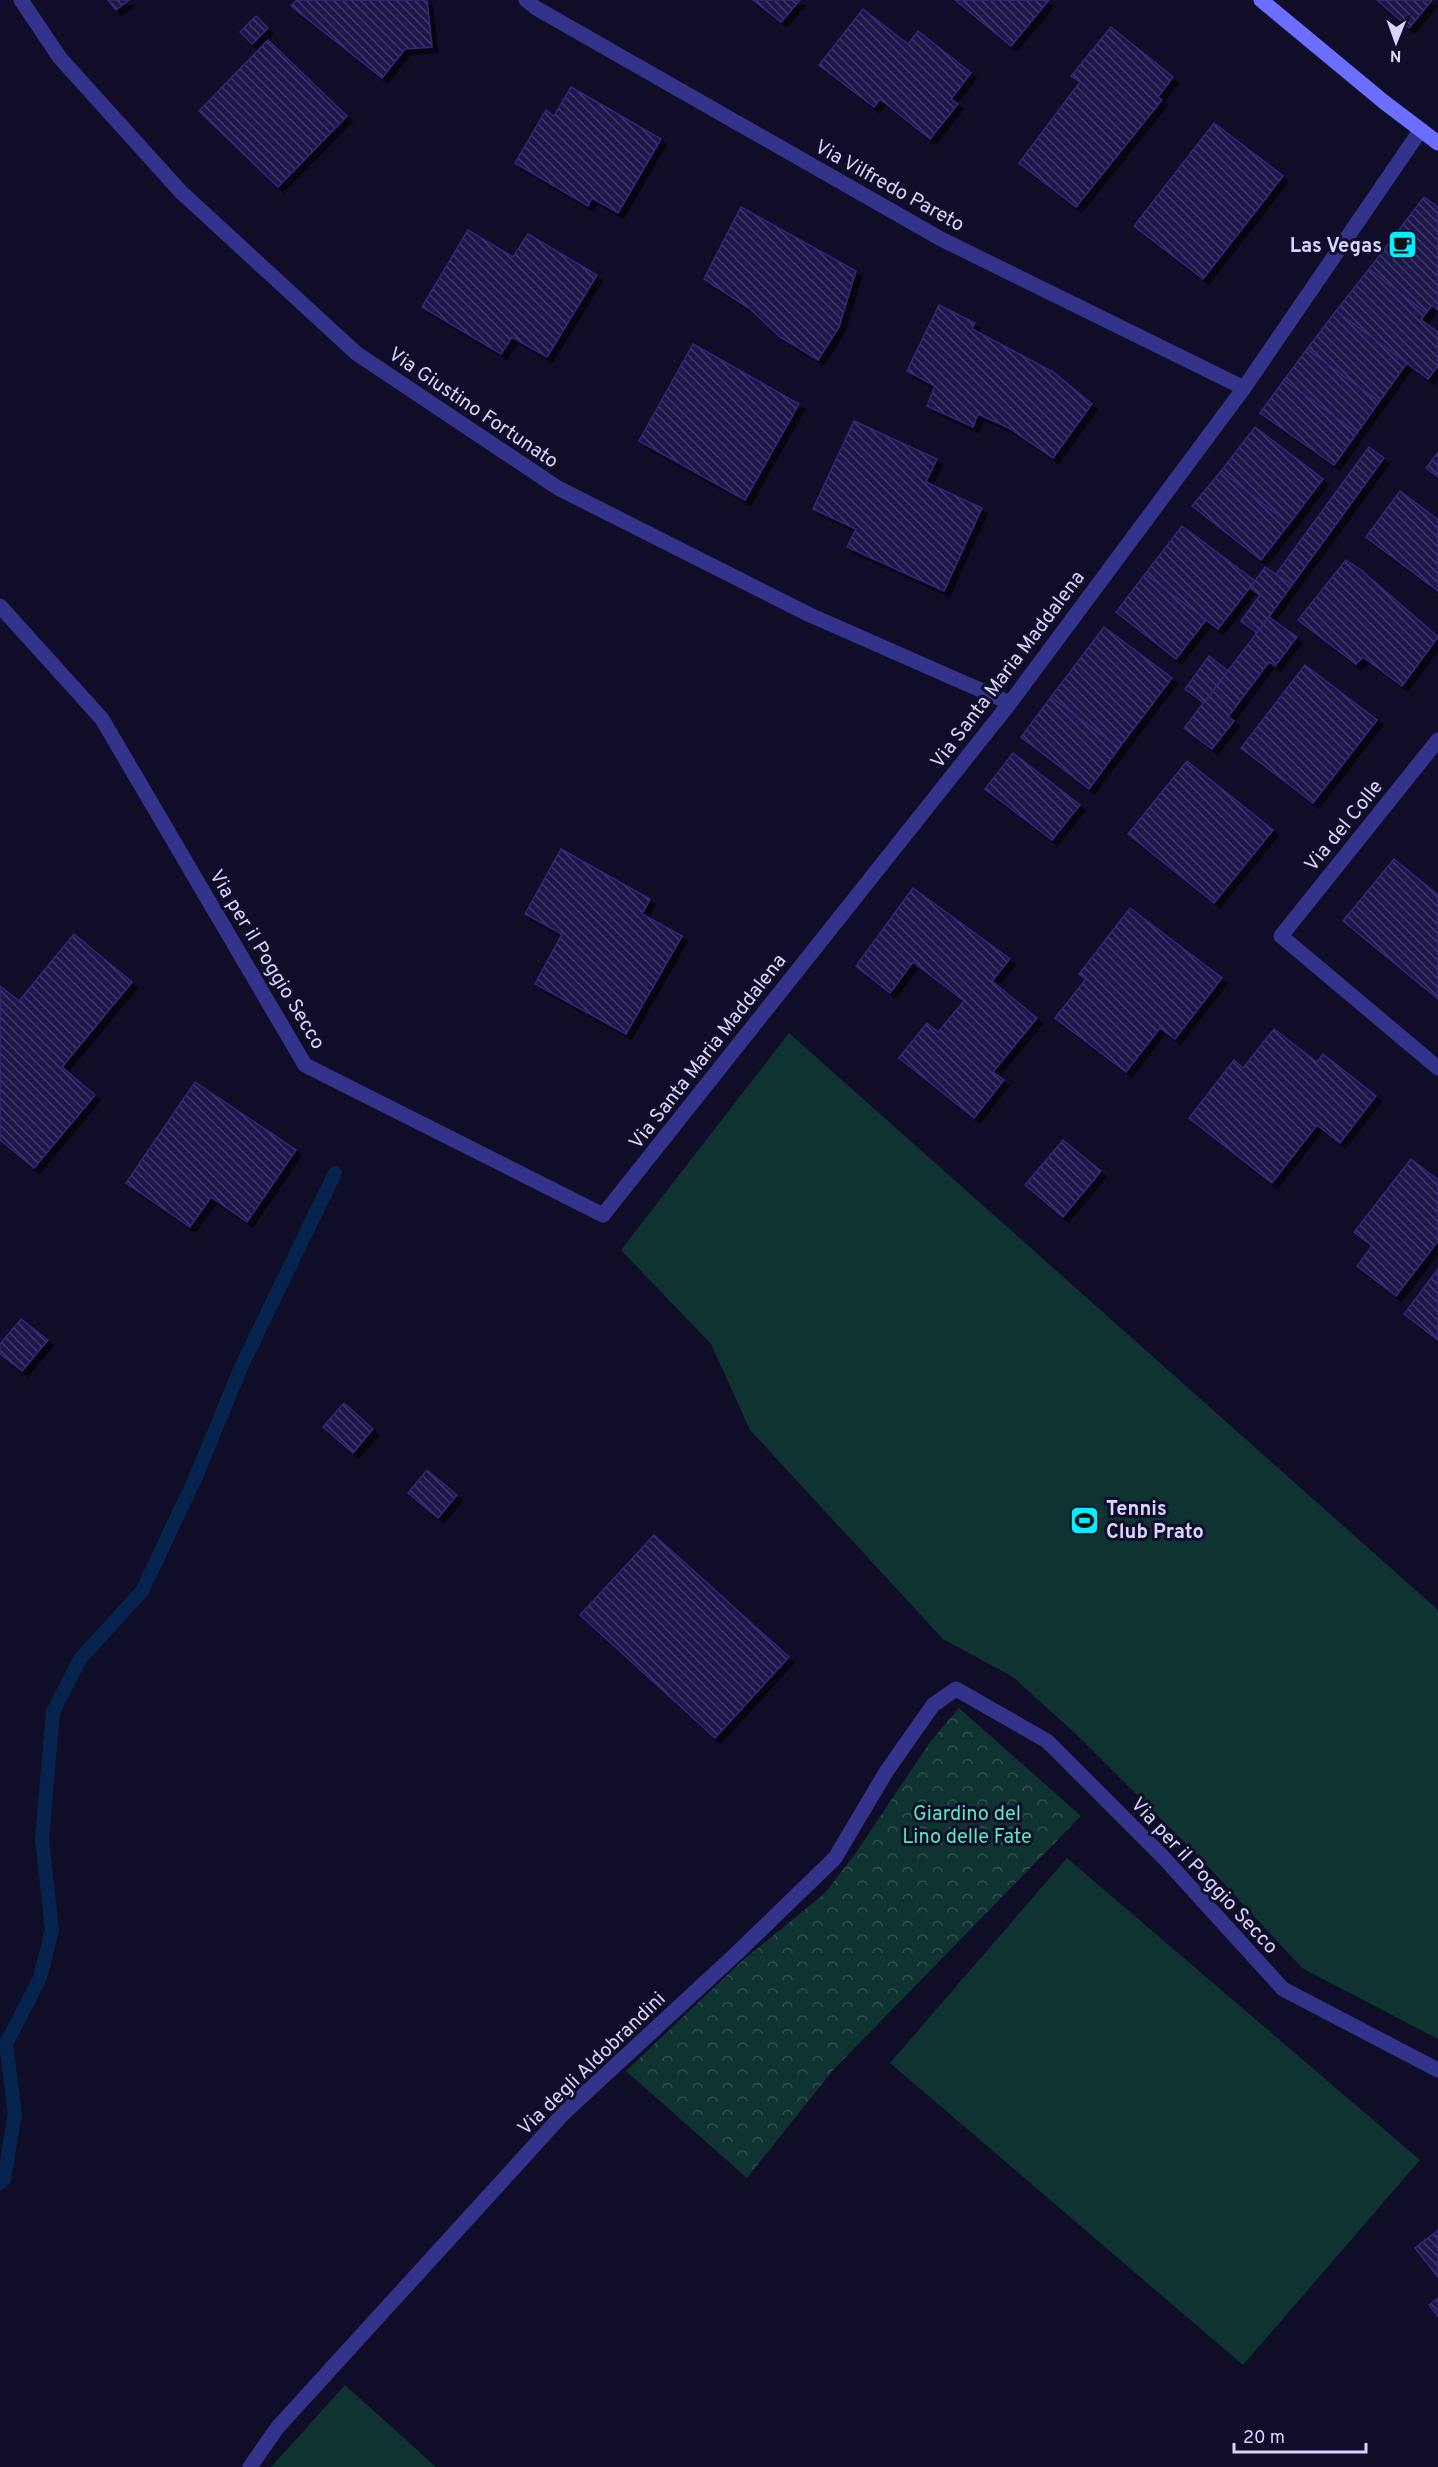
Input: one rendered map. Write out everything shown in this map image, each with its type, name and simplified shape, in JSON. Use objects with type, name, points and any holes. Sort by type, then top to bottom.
[{"type":"main road","points":[[1261,0],[1420,131],[1438,143]]},
{"type":"street","name":"Via Giustino Fortunato","points":[[21,0],[60,58],[181,192],[356,353],[558,488],[810,615],[1010,703]]},
{"type":"street","name":"Via Vilfredo Pareto","points":[[526,0],[536,8],[941,239],[1244,388]]},
{"type":"street","name":"Via Santa Maria Maddalena","points":[[603,1215],[1010,703],[1244,388],[1420,131]]},
{"type":"street","name":"Via per il Poggio Secco","points":[[0,606],[102,719],[305,1065],[603,1215]]},
{"type":"street","name":"Via del Colle","points":[[1438,740],[1281,936],[1438,1068]]},
{"type":"street","name":"Via per il Poggio Secco","points":[[956,1689],[1047,1741],[1163,1857],[1283,1989],[1438,2070]]},
{"type":"street","name":"Via degli Aldobrandini","points":[[250,2467],[284,2420],[564,2113],[738,1952],[835,1858],[886,1772],[933,1705],[956,1689]]},
{"type":"green space","name":"Tennis Club Prato","points":[[789,1033],[1438,1610],[1438,2039],[1302,1968],[1204,1862],[1078,1736],[1013,1677],[943,1639],[750,1430],[711,1344],[621,1250]]},
{"type":"green space","name":"Giardino del Lino delle Fate","points":[[959,1708],[1081,1816],[834,2069],[747,2178],[626,2071],[742,1961],[825,1893],[855,1854],[930,1742]]},
{"type":"green space","points":[[1067,1858],[1420,2160],[1243,2365],[890,2063]]},
{"type":"green space","points":[[345,2385],[436,2467],[271,2467]]},
{"type":"building","points":[[108,0],[129,0],[116,10]]},
{"type":"building","points":[[297,0],[427,0],[432,47],[405,49],[382,78],[291,6]]},
{"type":"building","points":[[753,0],[800,0],[781,22]]},
{"type":"building","points":[[955,0],[1049,0],[1011,46]]},
{"type":"building","points":[[1377,0],[1432,0],[1409,28]]},
{"type":"building","points":[[863,9],[908,44],[918,31],[971,73],[951,99],[958,104],[930,139],[880,99],[874,107],[819,65]]},
{"type":"building","points":[[256,16],[268,28],[252,44],[240,32]]},
{"type":"building","points":[[1111,27],[1173,77],[1158,97],[1162,100],[1076,207],[1019,163],[1080,82],[1071,76]]},
{"type":"building","points":[[268,40],[347,116],[278,187],[199,111]]},
{"type":"building","points":[[571,87],[661,139],[618,213],[592,198],[588,206],[515,163],[546,110],[554,116]]},
{"type":"building","points":[[1214,123],[1283,176],[1203,279],[1134,226]]},
{"type":"building","points":[[1424,197],[1438,207],[1438,310],[1432,305],[1426,313],[1369,269]]},
{"type":"building","points":[[741,207],[856,271],[839,327],[818,360],[780,337],[750,309],[704,279]]},
{"type":"building","points":[[468,230],[513,257],[528,234],[597,275],[547,357],[512,337],[501,354],[422,307]]},
{"type":"building","points":[[1369,269],[1426,313],[1421,320],[1438,332],[1438,366],[1428,379],[1336,311]]},
{"type":"building","points":[[939,305],[975,323],[972,329],[1053,372],[1092,404],[1053,458],[1009,428],[978,414],[973,427],[927,406],[935,386],[907,371]]},
{"type":"building","points":[[1336,311],[1407,363],[1379,402],[1307,349]]},
{"type":"building","points":[[693,344],[799,404],[745,500],[639,441]]},
{"type":"building","points":[[1307,349],[1379,402],[1357,433],[1284,380]]},
{"type":"building","points":[[1284,380],[1357,433],[1334,465],[1260,413]]},
{"type":"building","points":[[854,421],[937,459],[926,482],[982,508],[944,591],[847,547],[856,529],[813,509]]},
{"type":"building","points":[[1255,427],[1323,479],[1289,524],[1221,471]]},
{"type":"building","points":[[1369,447],[1384,458],[1292,585],[1276,574]]},
{"type":"building","points":[[1438,452],[1438,477],[1426,468]]},
{"type":"building","points":[[1221,471],[1289,524],[1261,560],[1192,506]]},
{"type":"building","points":[[1400,491],[1438,520],[1438,591],[1366,537]]},
{"type":"building","points":[[1182,526],[1255,581],[1218,629],[1145,574]]},
{"type":"building","points":[[1346,560],[1361,570],[1438,637],[1402,686],[1363,657],[1356,664],[1298,620]]},
{"type":"building","points":[[1265,567],[1292,585],[1257,633],[1241,621],[1260,595],[1250,588]]},
{"type":"building","points":[[1145,574],[1206,620],[1176,659],[1116,612]]},
{"type":"building","points":[[1269,617],[1297,637],[1275,666],[1269,662],[1228,717],[1234,721],[1212,749],[1184,728]]},
{"type":"building","points":[[1104,627],[1172,678],[1119,748],[1051,697]]},
{"type":"building","points":[[1209,656],[1228,671],[1204,703],[1185,689]]},
{"type":"building","points":[[1305,665],[1377,720],[1313,803],[1241,748]]},
{"type":"building","points":[[1051,697],[1119,748],[1089,789],[1021,737]]},
{"type":"building","points":[[1013,753],[1080,805],[1052,840],[985,789]]},
{"type":"building","points":[[1187,761],[1273,830],[1214,903],[1128,834]]},
{"type":"building","points":[[561,849],[650,899],[642,914],[682,936],[626,1034],[535,984],[562,934],[525,914]]},
{"type":"building","points":[[1394,859],[1438,895],[1438,999],[1343,921]]},
{"type":"building","points":[[913,888],[1010,959],[992,981],[1037,1018],[993,1072],[1004,1080],[974,1118],[899,1058],[927,1023],[938,1032],[964,1001],[913,962],[890,993],[856,966]]},
{"type":"building","points":[[1130,908],[1222,978],[1175,1039],[1160,1028],[1126,1072],[1055,1018],[1086,979],[1079,974]]},
{"type":"building","points":[[74,934],[132,982],[62,1067],[95,1095],[34,1168],[0,1140],[0,986],[19,1001]]},
{"type":"building","points":[[1274,1029],[1317,1062],[1323,1054],[1376,1096],[1340,1143],[1317,1125],[1272,1183],[1189,1118],[1234,1060],[1243,1068]]},
{"type":"building","points":[[195,1082],[296,1150],[247,1222],[211,1197],[190,1227],[126,1183]]},
{"type":"building","points":[[1063,1140],[1101,1171],[1063,1217],[1025,1185]]},
{"type":"building","points":[[1411,1159],[1438,1180],[1438,1241],[1396,1296],[1357,1266],[1372,1246],[1354,1232]]},
{"type":"building","points":[[1438,1269],[1438,1340],[1404,1314]]},
{"type":"building","points":[[21,1319],[48,1340],[22,1371],[0,1354],[0,1344]]},
{"type":"building","points":[[344,1403],[373,1429],[353,1453],[323,1427]]},
{"type":"building","points":[[427,1470],[457,1495],[438,1518],[408,1493]]},
{"type":"building","points":[[654,1535],[789,1657],[715,1738],[580,1615]]},
{"type":"building","points":[[1438,2230],[1438,2277],[1415,2248]]},
{"type":"building","points":[[1438,2298],[1438,2317],[1429,2305]]},
{"type":"waterway","points":[[0,2183],[4,2179],[15,2114],[6,2044],[40,1978],[52,1930],[42,1839],[53,1712],[80,1659],[142,1591],[194,1481],[242,1365],[335,1173]]},
{"type":"place","name":"Las Vegas","points":[[1403,245]]},
{"type":"place","name":"Tennis Club Prato","points":[[1085,1520]]}]
